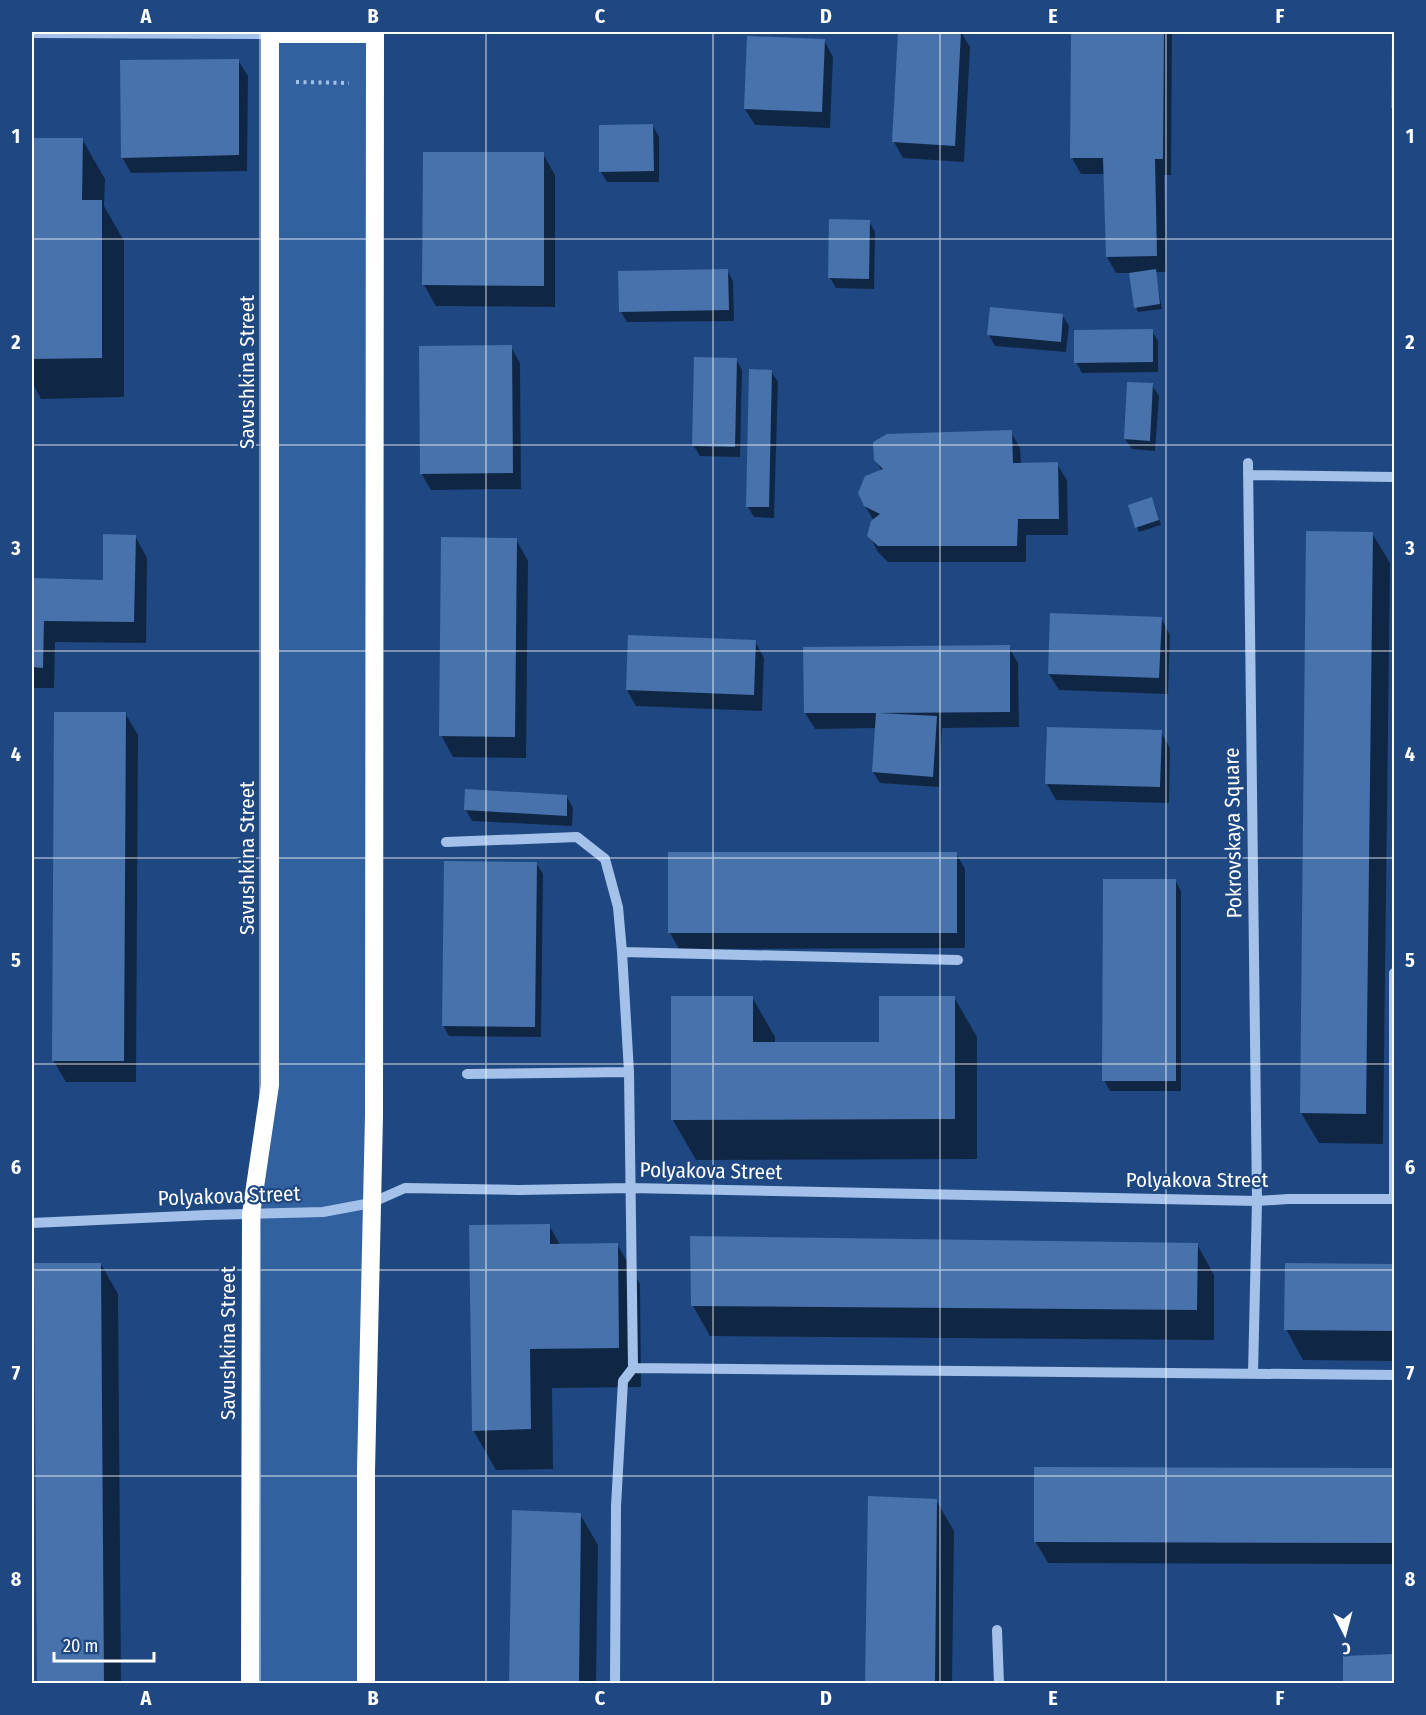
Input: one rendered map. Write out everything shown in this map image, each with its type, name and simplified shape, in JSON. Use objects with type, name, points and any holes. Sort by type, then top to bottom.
[{"type":"highway","points":[[270,33],[375,33],[374,1116],[366,1471],[366,1683]]},
{"type":"highway","name":"Savushkina Street","points":[[250,1683],[250,1214],[270,1085],[270,33]]},
{"type":"street","points":[[32,33],[270,33]]},
{"type":"street","name":"Pokrovskaya Square","points":[[1248,463],[1257,1201],[1253,1374]]},
{"type":"street","points":[[1248,476],[1395,477]]},
{"type":"street","points":[[446,842],[577,837],[605,859],[618,907],[629,1072],[633,1368],[623,1381],[616,1506],[615,1683]]},
{"type":"street","points":[[622,952],[958,960]]},
{"type":"street","points":[[1394,1199],[1395,973]]},
{"type":"street","points":[[467,1074],[629,1072]]},
{"type":"street","name":"Polyakova Street","points":[[32,1223],[323,1212],[371,1203],[405,1188],[519,1190],[630,1188],[1257,1201],[1394,1199]]},
{"type":"street","points":[[633,1368],[1395,1375]]},
{"type":"street","points":[[997,1630],[999,1683]]},
{"type":"path","points":[[269,81],[375,84]]},
{"type":"shaded area","points":[[270,34],[375,34],[366,1683],[250,1684],[251,1214],[270,1085]]},
{"type":"building","points":[[898,32],[961,32],[955,146],[892,142]]},
{"type":"building","points":[[1071,32],[1164,32],[1163,159],[1155,159],[1157,256],[1106,257],[1103,158],[1070,158]]},
{"type":"building","points":[[1392,32],[1394,32],[1394,108],[1391,108]]},
{"type":"building","points":[[747,36],[825,39],[822,112],[744,109]]},
{"type":"building","points":[[239,59],[239,155],[121,158],[120,60]]},
{"type":"building","points":[[653,124],[654,171],[599,172],[599,125]]},
{"type":"building","points":[[32,138],[83,138],[82,200],[102,200],[102,358],[32,359]]},
{"type":"building","points":[[423,152],[544,152],[544,286],[422,285]]},
{"type":"building","points":[[829,219],[870,220],[869,279],[828,278]]},
{"type":"building","points":[[728,269],[729,310],[619,312],[618,271]]},
{"type":"building","points":[[1156,269],[1160,304],[1134,308],[1129,273]]},
{"type":"building","points":[[990,307],[1063,314],[1061,342],[987,335]]},
{"type":"building","points":[[1153,329],[1153,362],[1074,363],[1074,330]]},
{"type":"building","points":[[512,345],[513,473],[420,474],[419,346]]},
{"type":"building","points":[[694,357],[737,358],[735,447],[692,446]]},
{"type":"building","points":[[749,369],[772,370],[769,507],[746,507]]},
{"type":"building","points":[[1127,382],[1153,383],[1150,441],[1124,439]]},
{"type":"building","points":[[1012,430],[1013,463],[1058,462],[1059,519],[1018,519],[1017,546],[878,546],[867,536],[871,521],[880,514],[864,506],[858,493],[865,476],[883,469],[874,460],[873,442],[887,434]]},
{"type":"building","points":[[1152,497],[1159,520],[1135,528],[1128,505]]},
{"type":"building","points":[[1306,531],[1373,532],[1366,1114],[1300,1113]]},
{"type":"building","points":[[103,534],[136,535],[134,622],[44,621],[43,668],[32,667],[32,578],[103,580]]},
{"type":"building","points":[[441,537],[517,538],[515,737],[439,736]]},
{"type":"building","points":[[1050,613],[1162,617],[1159,678],[1048,674]]},
{"type":"building","points":[[628,635],[756,640],[754,695],[626,690]]},
{"type":"building","points":[[1010,645],[1010,712],[879,713],[937,716],[933,777],[872,772],[876,713],[804,713],[803,647]]},
{"type":"building","points":[[54,712],[126,712],[124,1061],[52,1061]]},
{"type":"building","points":[[1047,727],[1162,730],[1160,787],[1045,784]]},
{"type":"building","points":[[465,789],[567,795],[567,816],[464,810]]},
{"type":"building","points":[[668,852],[957,852],[957,933],[668,933]]},
{"type":"building","points":[[444,861],[537,862],[535,1027],[442,1026]]},
{"type":"building","points":[[1103,879],[1176,879],[1176,1081],[1102,1081]]},
{"type":"building","points":[[671,996],[753,996],[753,1042],[879,1042],[879,996],[955,996],[955,1119],[671,1120]]},
{"type":"building","points":[[550,1224],[550,1244],[618,1243],[619,1348],[530,1349],[531,1429],[472,1431],[469,1225]]},
{"type":"building","points":[[690,1236],[1198,1243],[1197,1310],[691,1306]]},
{"type":"building","points":[[34,1263],[101,1263],[104,1684],[37,1684]]},
{"type":"building","points":[[1285,1263],[1394,1264],[1394,1331],[1284,1330]]},
{"type":"building","points":[[1034,1467],[1394,1468],[1394,1543],[1034,1542]]},
{"type":"building","points":[[868,1496],[937,1499],[935,1684],[865,1684]]},
{"type":"building","points":[[512,1510],[581,1513],[579,1684],[509,1684]]},
{"type":"building","points":[[1394,1654],[1394,1684],[1343,1684],[1343,1656]]}]
